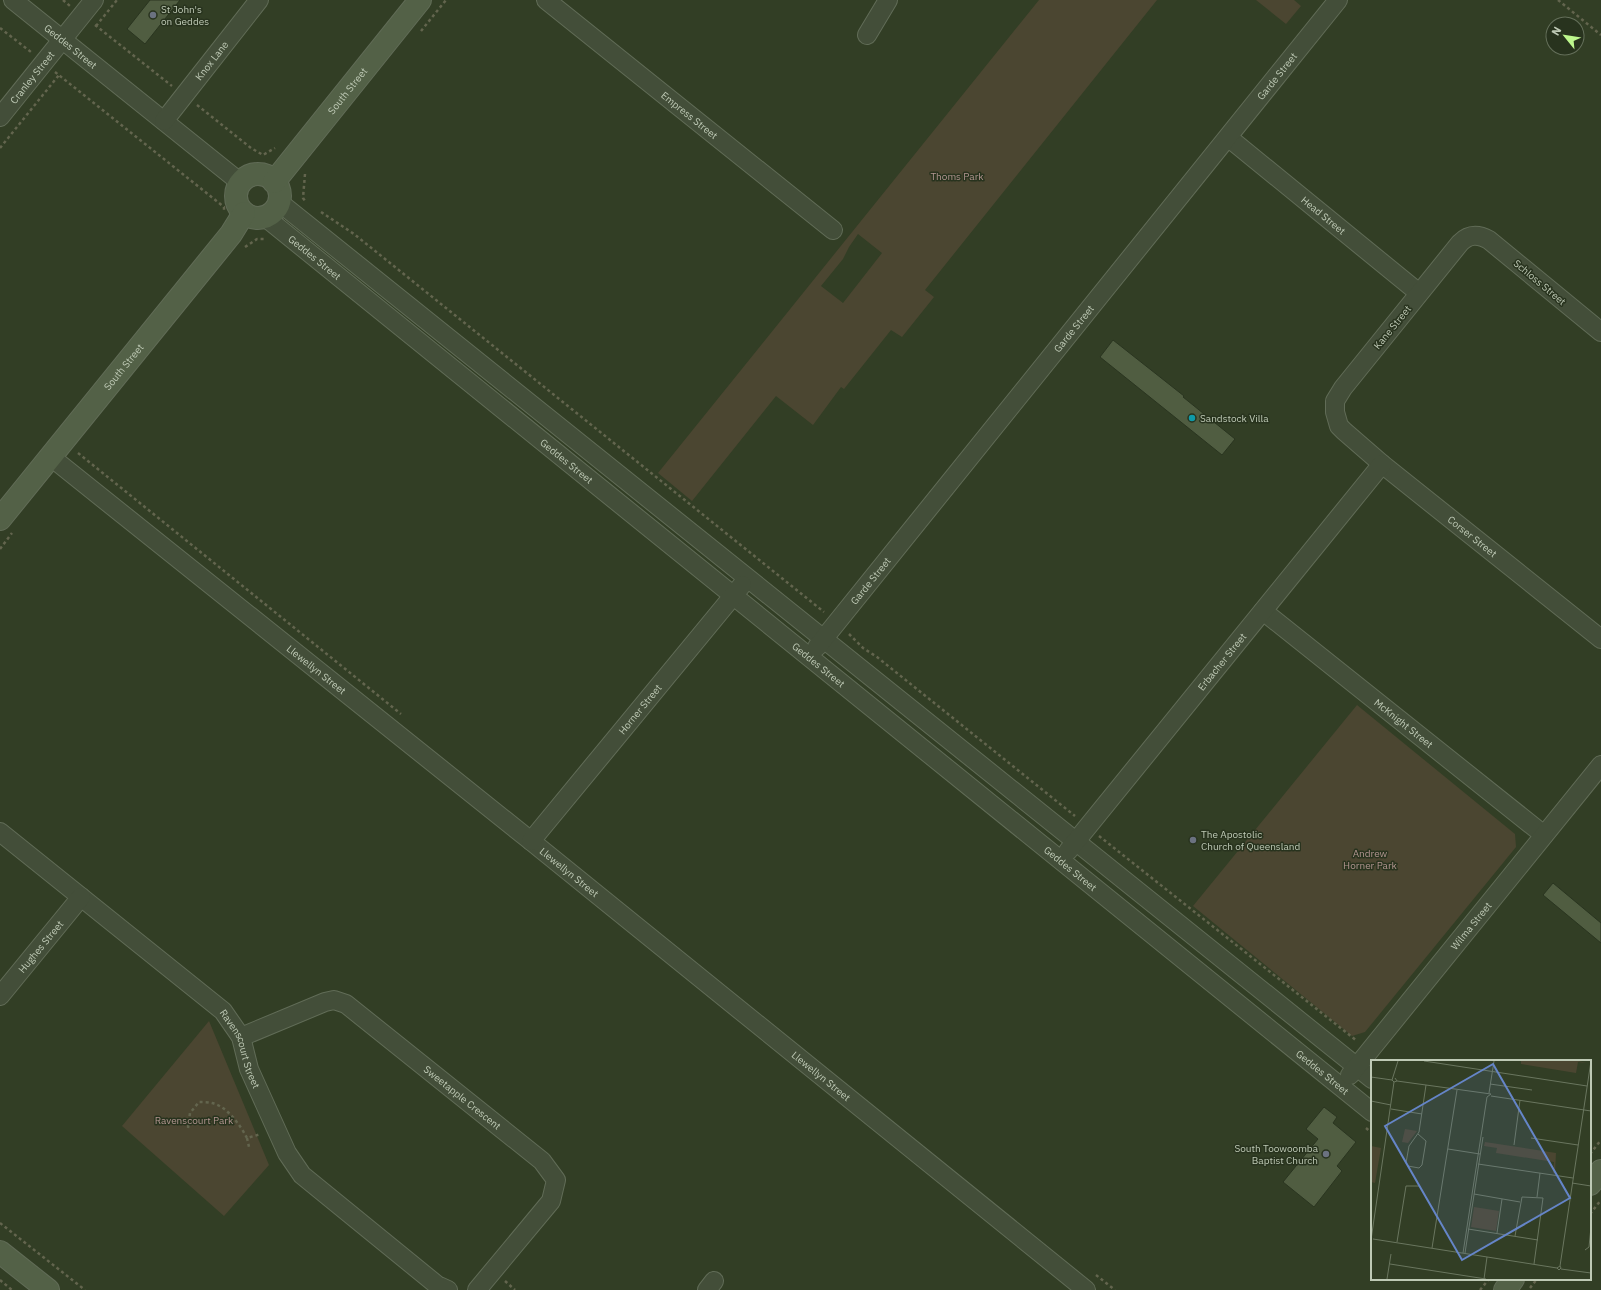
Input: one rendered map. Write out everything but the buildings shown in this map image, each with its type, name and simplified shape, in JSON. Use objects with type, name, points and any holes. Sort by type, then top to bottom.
[{"type":"street","name":"Geddes Street","points":[[13,0],[241,183]]},
{"type":"street","name":"Cranley Street","points":[[0,117],[94,0]]},
{"type":"street","name":"Knox Lane","points":[[164,120],[259,0]]},
{"type":"street","name":"South Street","points":[[273,200],[420,0]]},
{"type":"street","name":"Empress Street","points":[[546,0],[833,230]]},
{"type":"street","points":[[867,35],[888,0]]},
{"type":"street","name":"Garde Street","points":[[809,656],[1229,138],[1338,0]]},
{"type":"street","name":"Head Street","points":[[1229,138],[1419,293]]},
{"type":"street","points":[[258,174],[265,175],[273,200],[254,218],[234,213],[240,209],[237,193],[241,183],[246,178],[258,174]]},
{"type":"street","name":"Geddes Street","points":[[273,200],[463,349],[1371,1078]]},
{"type":"street","name":"Geddes Street","points":[[273,200],[449,365],[734,594],[1371,1111]]},
{"type":"street","name":"South Street","points":[[0,519],[231,234],[234,213]]},
{"type":"street","name":"Kane Street","points":[[1344,431],[1340,426],[1335,412],[1336,401],[1339,394],[1460,243],[1465,238],[1476,235]]},
{"type":"street","name":"Schloss Street","points":[[1476,235],[1489,240],[1601,332]]},
{"type":"street","points":[[449,365],[463,349]]},
{"type":"street","name":"Corser Street","points":[[1344,431],[1382,464],[1601,639]]},
{"type":"street","name":"Llewellyn Street","points":[[51,457],[531,841],[1086,1290]]},
{"type":"street","name":"Erbacher Street","points":[[1061,859],[1382,464]]},
{"type":"street","name":"Horner Street","points":[[531,841],[748,577]]},
{"type":"street","name":"McKnight Street","points":[[1263,611],[1544,835]]},
{"type":"street","name":"Wilma Street","points":[[1341,1087],[1601,765]]},
{"type":"street","name":"Ravenscourt Street","points":[[0,832],[223,1011],[241,1037],[249,1069],[275,1129],[287,1153],[302,1175],[438,1286],[448,1290]]},
{"type":"street","name":"Hughes Street","points":[[0,996],[81,897]]},
{"type":"street","name":"Sweetapple Crescent","points":[[241,1037],[324,1002],[334,1000],[346,1004],[542,1161],[556,1180],[551,1201],[477,1290]]},
{"type":"street","points":[[1591,1183],[1601,1171]]},
{"type":"street","points":[[0,1252],[48,1290]]},
{"type":"street","points":[[1505,1290],[1513,1280]]},
{"type":"path","points":[[63,0],[251,148],[262,155],[275,149]]},
{"type":"path","points":[[96,26],[118,0]]},
{"type":"path","points":[[1558,0],[1601,35]]},
{"type":"path","points":[[0,28],[224,207],[234,213]]},
{"type":"path","points":[[0,148],[59,75]]},
{"type":"path","points":[[305,174],[304,198],[306,203]]},
{"type":"path","points":[[315,209],[354,234],[837,622],[863,648],[877,657],[1370,1052]]},
{"type":"path","points":[[188,1128],[190,1112],[199,1102],[212,1103],[225,1110],[239,1124],[247,1138],[249,1147]]},
{"type":"path","points":[[247,1138],[275,1129]]},
{"type":"path","points":[[1591,1153],[1601,1140]]},
{"type":"path","points":[[1591,1213],[1601,1200]]},
{"type":"path","points":[[0,1223],[85,1290]]},
{"type":"path","points":[[0,1280],[12,1290]]},
{"type":"path","points":[[1480,1290],[1488,1280]]},
{"type":"path","points":[[1528,1290],[1536,1280]]},
{"type":"green space","name":"Thoms Park","points":[[1039,0],[1157,0],[925,290],[934,297],[902,337],[891,330],[844,389],[841,387],[813,425],[776,396],[692,501],[658,473]],"holes":[[[858,234],[882,253],[843,303],[821,286],[843,259]]]},
{"type":"green space","points":[[1256,0],[1294,0],[1301,6],[1286,24]]},
{"type":"green space","name":"Andrew Horner Park","points":[[1357,705],[1515,834],[1516,847],[1365,1032],[1352,1036],[1193,906]]},
{"type":"green space","name":"Ravenscourt Park","points":[[209,1021],[269,1165],[224,1216],[122,1126]]},
{"type":"place","name":"St John's on Geddes","points":[[153,15]]},
{"type":"place","name":"Sandstock Villa","points":[[1192,418]]},
{"type":"place","name":"The Apostolic Church of Queensland","points":[[1193,840]]},
{"type":"place","name":"South Toowoomba Baptist Church","points":[[1326,1154]]}]
